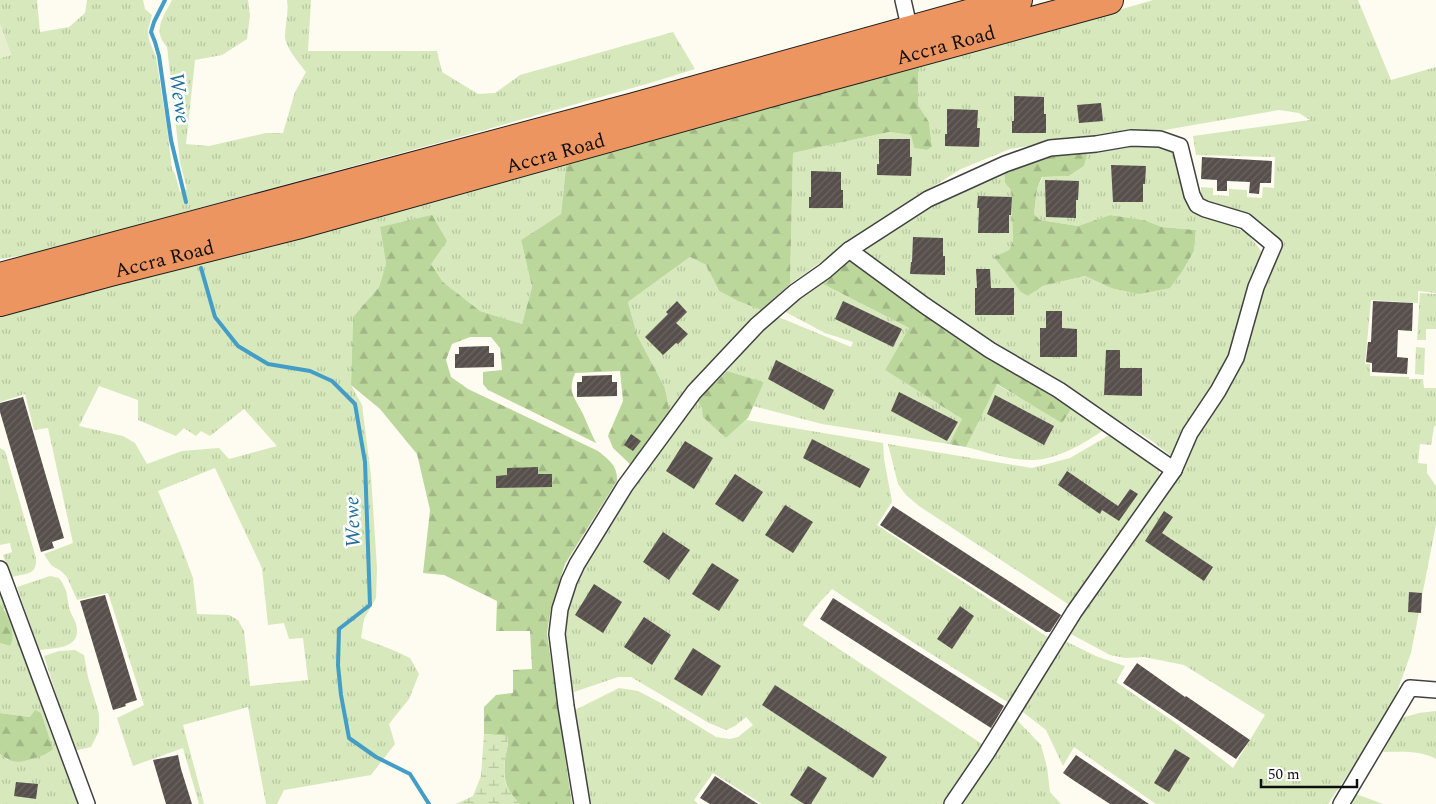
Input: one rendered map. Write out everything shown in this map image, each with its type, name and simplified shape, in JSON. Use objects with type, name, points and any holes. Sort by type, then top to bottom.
[{"type":"highway","name":"Accra Road","points":[[0,302],[297,225],[913,41],[1018,0]]},
{"type":"highway","name":"Accra Road","points":[[0,277],[634,107],[913,41],[1109,0]]},
{"type":"highway","points":[[0,267],[55,262]]},
{"type":"street","points":[[903,0],[913,41]]},
{"type":"street","points":[[582,804],[566,706],[557,634],[560,609],[577,564],[634,472],[694,392],[757,325],[794,292],[825,271],[850,250],[928,199],[1005,164],[1050,148],[1096,144],[1131,138],[1160,139],[1180,146],[1192,196],[1197,205],[1206,210],[1245,221],[1274,245],[1256,287],[1236,358],[1218,391],[1190,433],[1174,470],[1074,612],[986,754],[952,804]]},
{"type":"street","points":[[850,250],[924,305],[990,350],[1059,390],[1174,470]]},
{"type":"street","points":[[0,569],[87,804]]},
{"type":"street","points":[[1341,804],[1410,688],[1436,690]]},
{"type":"green space","points":[[0,0],[37,0],[40,32],[69,27],[85,13],[87,0],[143,0],[145,9],[152,15],[148,30],[149,40],[156,57],[172,169],[180,192],[187,189],[180,162],[167,47],[160,35],[160,24],[172,0],[248,0],[250,15],[247,39],[222,55],[195,60],[186,144],[209,146],[266,133],[283,133],[295,92],[306,72],[293,55],[286,41],[287,0],[311,0],[308,51],[437,51],[442,72],[478,94],[495,93],[520,75],[673,32],[695,69],[55,250],[0,259],[0,58],[11,55],[0,24]]},
{"type":"green space","points":[[1153,0],[1358,0],[1391,80],[1436,67],[1436,293],[1418,291],[1418,303],[1371,300],[1365,364],[1370,364],[1370,376],[1423,379],[1424,388],[1436,388],[1436,425],[1431,445],[1420,444],[1418,463],[1427,464],[1427,473],[1436,486],[1436,524],[1411,653],[1393,703],[1328,804],[1156,804],[1074,747],[1063,766],[1046,730],[1019,709],[1065,641],[1098,657],[1125,666],[1116,682],[1173,721],[1233,768],[1265,715],[1184,665],[1144,657],[1125,658],[1110,655],[1069,633],[1158,503],[1230,377],[1278,243],[1260,226],[1232,209],[1207,205],[1201,200],[1201,187],[1213,188],[1213,195],[1229,196],[1229,189],[1247,190],[1247,197],[1262,198],[1263,187],[1274,188],[1275,157],[1196,155],[1193,136],[1310,120],[1299,113],[1279,110],[1165,130],[1111,134],[1010,149],[961,169],[873,225],[790,284],[793,153],[889,132],[911,135],[914,148],[927,150],[932,147],[929,122],[918,105],[918,65],[1019,39]]},
{"type":"green space","points":[[0,24],[11,55],[0,58]]},
{"type":"green space","points":[[918,65],[918,105],[929,122],[932,147],[927,150],[914,148],[911,135],[889,132],[793,153],[790,284],[761,310],[719,291],[706,265],[690,257],[628,302],[637,335],[665,388],[670,413],[631,465],[613,448],[608,436],[623,401],[620,371],[575,373],[572,385],[573,395],[596,443],[488,390],[483,384],[483,372],[502,370],[500,348],[491,337],[470,337],[452,344],[446,360],[451,377],[468,389],[598,451],[612,464],[617,476],[617,481],[565,564],[551,608],[547,633],[572,804],[519,804],[508,789],[505,779],[504,767],[508,745],[507,736],[484,734],[484,707],[496,695],[513,693],[513,670],[532,669],[530,631],[496,631],[497,601],[444,575],[423,573],[430,510],[417,454],[380,409],[351,385],[353,317],[379,287],[386,264],[380,227],[432,215],[447,241],[431,264],[443,282],[480,311],[522,324],[532,287],[521,240],[561,214],[567,157]]},
{"type":"green space","points":[[1148,143],[1176,150],[1181,183],[1187,198],[1221,220],[1246,233],[1263,254],[1229,363],[1172,457],[1152,441],[1025,364],[859,249],[923,205],[1004,170],[1005,183],[1011,190],[1013,241],[1009,250],[995,257],[1028,296],[1043,286],[1085,276],[1111,288],[1170,288],[1194,251],[1196,230],[1162,227],[1144,220],[1110,215],[1078,226],[1040,220],[1034,214],[1037,189],[1043,177],[1069,176],[1084,166],[1088,152]]},
{"type":"green space","points":[[1088,152],[1084,166],[1069,176],[1042,177],[1037,189],[1034,214],[1040,220],[1078,226],[1110,215],[1144,220],[1162,227],[1196,230],[1194,251],[1170,288],[1139,294],[1111,288],[1085,276],[1043,286],[1028,296],[1021,292],[994,257],[1009,250],[1013,241],[1011,190],[1005,183],[1004,170],[1055,153]]},
{"type":"green space","points":[[567,157],[561,214],[521,240],[532,287],[522,324],[480,311],[443,282],[431,264],[380,227],[386,264],[379,287],[353,317],[351,385],[362,405],[371,476],[377,568],[376,598],[364,619],[361,638],[410,658],[419,674],[409,699],[389,724],[395,744],[371,775],[284,790],[277,804],[266,804],[248,707],[183,725],[204,804],[199,804],[183,748],[133,766],[117,718],[144,705],[108,593],[77,600],[67,577],[51,565],[44,554],[73,543],[48,428],[34,430],[25,394],[0,402],[0,313]],"holes":[[[99,386],[138,400],[138,420],[176,436],[184,428],[196,436],[201,431],[210,436],[244,409],[277,446],[229,459],[219,448],[182,451],[147,464],[135,443],[123,436],[79,426]],[[215,468],[262,568],[268,625],[284,623],[289,639],[303,638],[308,680],[250,686],[244,631],[238,620],[229,615],[197,614],[193,578],[158,491]]]},
{"type":"green space","points":[[690,257],[706,265],[719,291],[761,310],[712,362],[670,413],[665,388],[637,335],[628,302]]},
{"type":"green space","points":[[851,257],[1073,406],[1062,423],[997,384],[966,447],[949,444],[962,419],[885,370],[909,328],[819,282]]},
{"type":"green space","points":[[819,282],[909,328],[885,370],[962,419],[949,444],[822,424],[753,406],[764,382],[727,371],[776,316],[851,347],[853,342],[825,333],[782,310]]},
{"type":"green space","points":[[1420,293],[1436,294],[1436,329],[1426,329],[1426,340],[1417,340]]},
{"type":"green space","points":[[1416,347],[1425,348],[1424,375],[1415,374]]},
{"type":"green space","points":[[727,371],[764,382],[748,418],[726,438],[703,417],[702,408],[697,400]]},
{"type":"green space","points":[[996,384],[1062,422],[1073,406],[1107,428],[1070,450],[1040,459],[1014,459],[966,447]]},
{"type":"green space","points":[[697,400],[726,438],[746,420],[883,443],[892,502],[877,525],[1052,640],[1009,703],[832,589],[806,620],[803,625],[982,744],[945,804],[762,804],[713,773],[694,800],[698,804],[588,804],[573,714],[575,710],[619,688],[638,691],[716,737],[730,739],[738,737],[753,725],[746,717],[735,726],[726,730],[709,723],[631,677],[618,677],[571,693],[561,629],[563,614],[579,576],[600,537],[640,474]]},
{"type":"green space","points":[[1113,433],[1158,465],[1159,475],[1152,489],[1071,606],[919,506],[906,495],[898,484],[888,444],[1032,468],[1070,458]]},
{"type":"green space","points":[[0,448],[5,451],[36,558],[35,568],[30,573],[11,577],[3,555],[12,552],[10,543],[0,545]]},
{"type":"green space","points":[[50,576],[59,578],[64,586],[77,632],[72,643],[66,646],[39,650],[17,587]]},
{"type":"green space","points":[[0,591],[78,804],[0,804],[0,754],[8,760],[30,717],[0,713],[0,643],[10,646],[5,610],[0,603]]},
{"type":"green space","points":[[0,603],[12,630],[10,646],[0,643]]},
{"type":"green space","points":[[75,650],[84,655],[88,677],[99,714],[99,731],[91,747],[74,751],[44,656],[59,651]]},
{"type":"green space","points":[[35,710],[41,713],[53,749],[42,756],[29,760],[20,762],[9,760],[0,754],[0,713],[30,717]]},
{"type":"green space","points":[[1436,711],[1436,759],[1417,753],[1383,752],[1401,718]]},
{"type":"green space","points":[[1014,717],[1041,745],[1047,767],[1050,792],[1061,804],[962,804],[959,802]]},
{"type":"green space","points":[[484,734],[507,736],[508,745],[504,767],[505,779],[508,788],[519,804],[456,804],[473,796],[481,776]]},
{"type":"green space","points":[[1356,794],[1383,804],[1350,804]]},
{"type":"building","points":[[1014,96],[1044,97],[1046,133],[1012,133]]},
{"type":"building","points":[[1101,103],[1103,121],[1079,123],[1077,105]]},
{"type":"building","points":[[947,109],[978,110],[977,128],[980,128],[979,147],[945,146]]},
{"type":"building","points":[[879,139],[910,139],[910,157],[912,157],[911,176],[877,175]]},
{"type":"building","points":[[1202,157],[1272,161],[1271,183],[1260,183],[1259,194],[1249,193],[1250,182],[1227,181],[1227,191],[1217,191],[1217,180],[1201,179]]},
{"type":"building","points":[[1111,165],[1146,166],[1143,202],[1113,202]]},
{"type":"building","points":[[811,171],[841,172],[843,208],[809,208]]},
{"type":"building","points":[[1045,180],[1079,181],[1076,218],[1046,217]]},
{"type":"building","points":[[978,196],[1012,197],[1009,233],[978,233]]},
{"type":"building","points":[[913,237],[943,238],[945,275],[910,274]]},
{"type":"building","points":[[976,269],[990,269],[991,288],[1014,288],[1014,315],[975,315]]},
{"type":"building","points":[[677,301],[687,312],[676,323],[688,334],[663,355],[645,337],[668,314],[666,312]]},
{"type":"building","points":[[843,301],[902,329],[893,347],[835,319]]},
{"type":"building","points":[[1373,301],[1413,303],[1412,331],[1398,330],[1397,357],[1408,358],[1407,374],[1372,372],[1372,363],[1366,362],[1368,342],[1371,342]]},
{"type":"building","points":[[1046,311],[1062,311],[1062,328],[1077,329],[1077,357],[1040,357],[1040,328],[1046,328]]},
{"type":"building","points":[[489,346],[489,353],[494,353],[494,367],[455,368],[455,354],[459,354],[459,347]]},
{"type":"building","points":[[1106,350],[1120,350],[1120,368],[1142,368],[1142,396],[1104,395]]},
{"type":"building","points":[[776,360],[834,390],[824,410],[768,379]]},
{"type":"building","points":[[612,375],[612,382],[617,382],[617,396],[577,397],[577,382],[582,382],[582,376]]},
{"type":"building","points":[[899,392],[958,422],[947,441],[891,411]]},
{"type":"building","points":[[995,395],[1054,426],[1044,445],[987,414]]},
{"type":"building","points":[[23,397],[64,538],[52,542],[54,548],[41,552],[0,412],[0,403]]},
{"type":"building","points":[[631,434],[641,441],[633,451],[624,445]]},
{"type":"building","points":[[812,439],[870,469],[860,488],[803,458]]},
{"type":"building","points":[[685,441],[713,458],[694,489],[666,471]]},
{"type":"building","points":[[538,467],[538,474],[552,474],[552,487],[496,488],[496,476],[507,475],[507,468]]},
{"type":"building","points":[[1067,471],[1118,506],[1130,489],[1138,494],[1119,521],[1102,510],[1100,514],[1058,485]]},
{"type":"building","points":[[735,474],[763,492],[743,522],[715,504]]},
{"type":"building","points":[[785,505],[813,522],[793,553],[765,535]]},
{"type":"building","points":[[893,506],[1061,615],[1050,632],[1046,632],[880,525]]},
{"type":"building","points":[[1164,511],[1173,517],[1162,533],[1213,567],[1204,581],[1145,541]]},
{"type":"building","points":[[663,532],[690,550],[669,580],[643,562]]},
{"type":"building","points":[[712,563],[739,580],[719,611],[692,594]]},
{"type":"building","points":[[594,584],[622,602],[603,633],[575,615]]},
{"type":"building","points":[[1409,592],[1422,593],[1421,613],[1408,612]]},
{"type":"building","points":[[105,595],[137,700],[113,710],[80,601]]},
{"type":"building","points":[[833,598],[1004,706],[991,728],[820,619]]},
{"type":"building","points":[[960,606],[974,616],[952,649],[937,639]]},
{"type":"building","points":[[644,617],[671,635],[652,665],[624,647]]},
{"type":"building","points":[[693,648],[721,666],[702,696],[674,679]]},
{"type":"building","points":[[1137,663],[1250,740],[1236,759],[1123,683]]},
{"type":"building","points":[[775,685],[887,757],[873,778],[762,705]]},
{"type":"building","points":[[1175,749],[1190,758],[1169,792],[1154,783]]},
{"type":"building","points":[[178,755],[192,804],[166,804],[153,760]]},
{"type":"building","points":[[1076,755],[1149,804],[1110,804],[1073,780],[1063,773]]},
{"type":"building","points":[[808,766],[827,778],[811,804],[804,804],[790,795]]},
{"type":"building","points":[[715,776],[758,804],[710,804],[700,798]]},
{"type":"building","points":[[16,782],[38,784],[36,799],[14,796]]},
{"type":"waterway","name":"Wewe","points":[[165,0],[151,32],[159,56],[171,140],[186,202]]},
{"type":"waterway","name":"Wewe","points":[[201,268],[215,317],[238,346],[268,364],[310,371],[332,381],[355,404],[365,462],[370,605],[339,629],[338,665],[341,695],[349,738],[376,757],[410,774],[429,804]]}]
